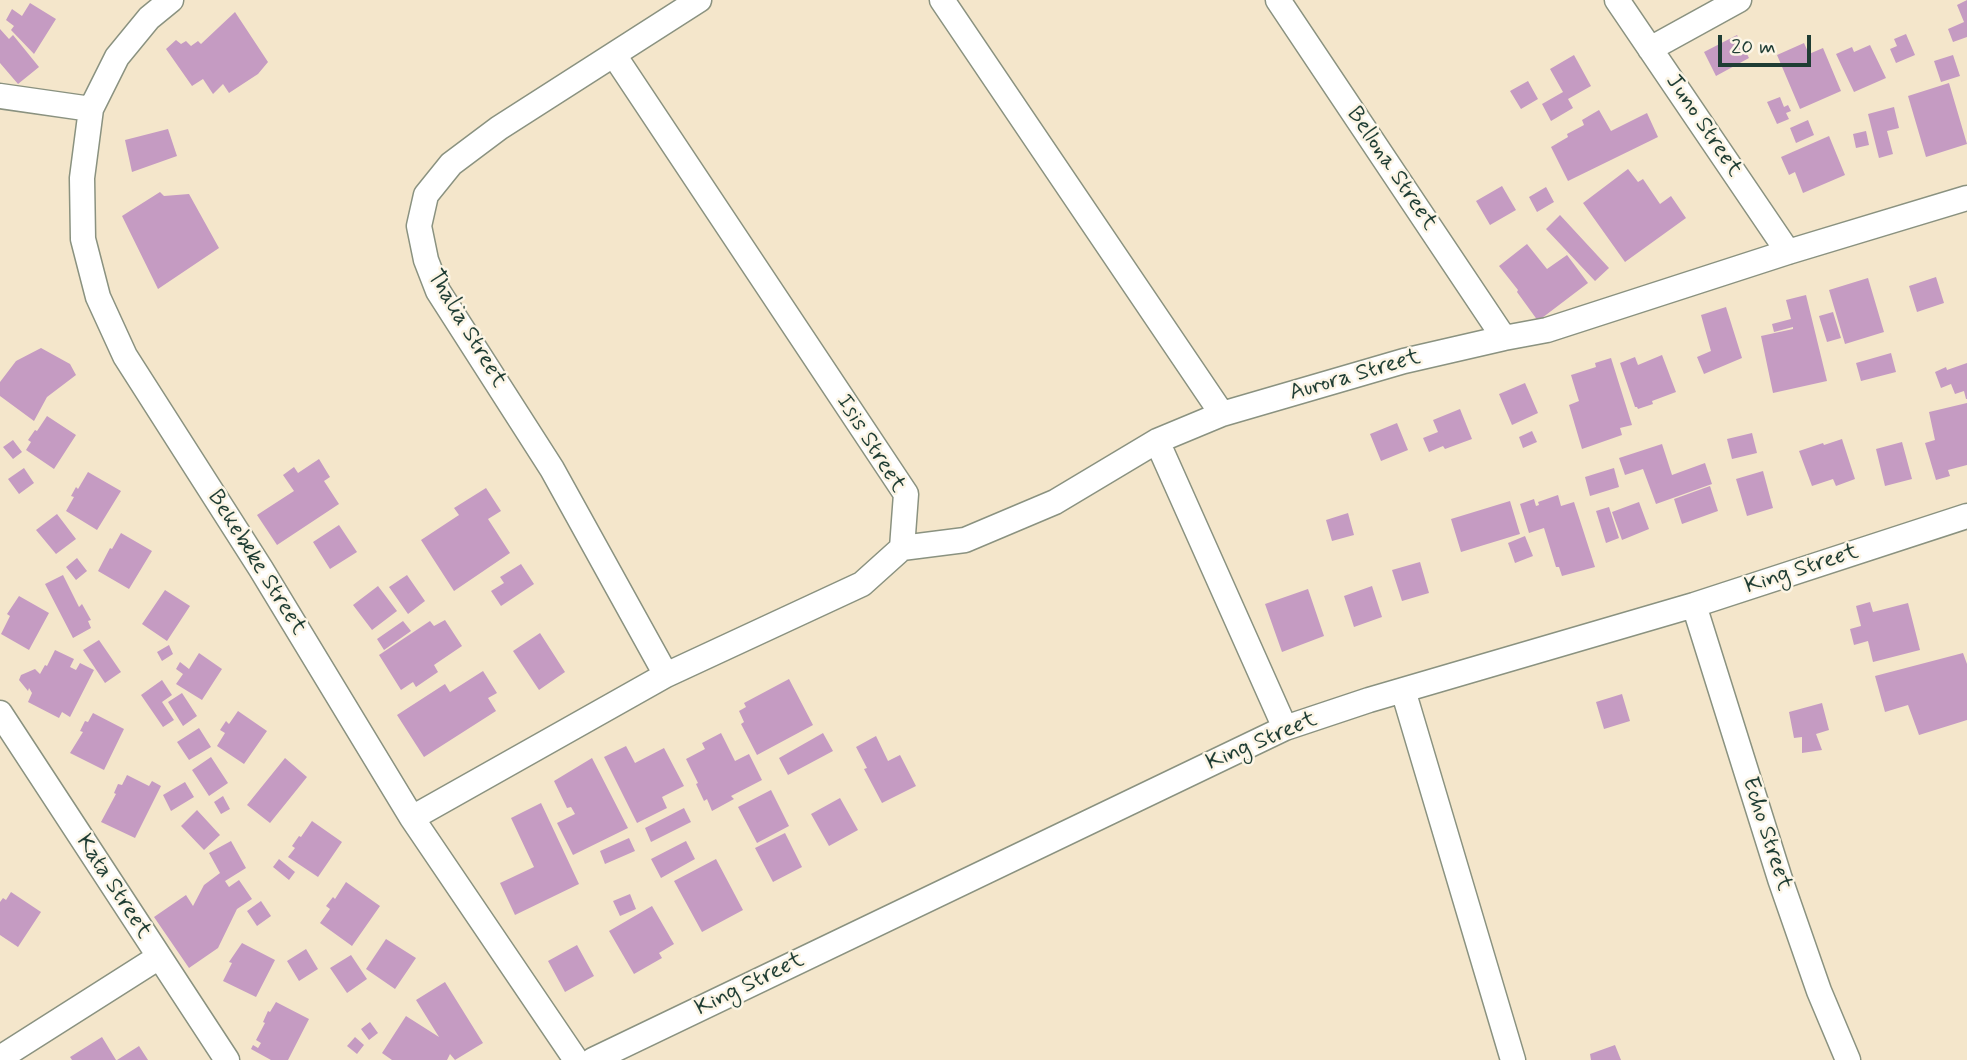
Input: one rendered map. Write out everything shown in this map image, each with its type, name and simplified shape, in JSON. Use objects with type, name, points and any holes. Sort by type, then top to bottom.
[{"type":"street","name":"Bekebeke Street","points":[[171,0],[149,18],[117,57],[91,109],[82,178],[83,239],[98,297],[125,356],[261,569],[412,818],[576,1060]]},
{"type":"street","name":"Thalia Street","points":[[666,675],[552,469],[438,291],[426,260],[419,226],[426,195],[451,164],[499,128],[699,0]]},
{"type":"street","points":[[942,0],[1222,414]]},
{"type":"street","name":"Bellona Street","points":[[1278,0],[1504,338]]},
{"type":"street","name":"Juno Street","points":[[1617,0],[1788,252]]},
{"type":"street","points":[[1650,49],[1740,0]]},
{"type":"street","name":"Isis Street","points":[[614,55],[906,494],[902,548]]},
{"type":"street","points":[[0,96],[91,109]]},
{"type":"street","name":"Aurora Street","points":[[902,548],[965,540],[1055,502],[1157,441],[1222,414],[1404,360],[1547,330],[1788,252],[1967,198]]},
{"type":"street","points":[[1157,441],[1285,728]]},
{"type":"street","name":"King Street","points":[[593,1060],[1285,728],[1403,690],[1694,605],[1966,519]]},
{"type":"street","points":[[412,818],[666,675],[862,584],[902,548]]},
{"type":"street","name":"Echo Street","points":[[1694,605],[1780,879],[1819,991],[1848,1060]]},
{"type":"street","points":[[1403,690],[1511,1057]]},
{"type":"street","name":"Kata Street","points":[[0,713],[227,1060]]},
{"type":"street","points":[[0,1058],[159,957]]},
{"type":"building","points":[[1967,0],[1967,37],[1953,42],[1948,29],[1964,22],[1957,5]]},
{"type":"building","points":[[30,3],[56,19],[34,54],[11,30],[14,26],[6,20],[12,9],[22,16]]},
{"type":"building","points":[[235,12],[268,62],[258,74],[229,93],[223,84],[213,94],[203,79],[192,86],[166,49],[176,40],[181,44],[186,41],[191,46],[198,41],[201,44]]},
{"type":"building","points":[[0,29],[9,39],[13,35],[39,67],[18,84],[0,63]]},
{"type":"building","points":[[1906,34],[1915,55],[1896,63],[1890,49],[1897,46],[1894,39]]},
{"type":"building","points":[[1737,35],[1749,58],[1716,76],[1704,52]]},
{"type":"building","points":[[1804,43],[1809,54],[1823,48],[1841,91],[1800,109],[1777,55]]},
{"type":"building","points":[[1870,45],[1886,78],[1854,92],[1836,54],[1852,47],[1854,52]]},
{"type":"building","points":[[1574,55],[1591,86],[1568,99],[1573,108],[1551,121],[1542,104],[1563,92],[1550,69]]},
{"type":"building","points":[[1953,55],[1960,76],[1941,82],[1934,61]]},
{"type":"building","points":[[1528,81],[1538,99],[1521,109],[1510,91]]},
{"type":"building","points":[[1949,83],[1967,144],[1926,157],[1908,96]]},
{"type":"building","points":[[1780,97],[1784,107],[1788,105],[1791,111],[1786,113],[1789,119],[1777,124],[1767,102]]},
{"type":"building","points":[[1894,107],[1899,128],[1887,131],[1893,154],[1879,158],[1868,114]]},
{"type":"building","points":[[1599,110],[1611,131],[1647,113],[1658,137],[1568,181],[1551,147],[1584,125],[1582,120]]},
{"type":"building","points":[[1808,120],[1814,135],[1796,143],[1790,128]]},
{"type":"building","points":[[168,129],[177,156],[132,172],[125,140]]},
{"type":"building","points":[[1866,131],[1869,145],[1856,148],[1853,134]]},
{"type":"building","points":[[1829,136],[1845,175],[1803,193],[1795,172],[1789,175],[1781,157]]},
{"type":"building","points":[[1628,169],[1638,182],[1643,179],[1660,204],[1671,196],[1686,218],[1625,262],[1583,203]]},
{"type":"building","points":[[1502,186],[1516,210],[1490,225],[1476,201]]},
{"type":"building","points":[[1546,187],[1554,202],[1537,212],[1529,197]]},
{"type":"building","points":[[160,192],[164,196],[189,194],[219,248],[158,289],[122,216]]},
{"type":"building","points":[[1560,215],[1609,268],[1595,281],[1546,229]]},
{"type":"building","points":[[1527,244],[1547,269],[1567,255],[1588,283],[1538,321],[1499,266]]},
{"type":"building","points":[[1936,277],[1944,303],[1917,312],[1909,286]]},
{"type":"building","points":[[1868,278],[1884,332],[1845,344],[1829,290]]},
{"type":"building","points":[[1806,295],[1827,381],[1773,393],[1761,336],[1793,329],[1774,332],[1772,324],[1791,319],[1786,300]]},
{"type":"building","points":[[1726,307],[1742,358],[1704,374],[1697,357],[1711,351],[1701,315]]},
{"type":"building","points":[[1833,312],[1841,338],[1827,342],[1819,316]]},
{"type":"building","points":[[41,348],[70,364],[76,375],[47,397],[34,421],[0,396],[0,382],[16,361]]},
{"type":"building","points":[[1891,353],[1896,372],[1861,381],[1856,363]]},
{"type":"building","points":[[1662,355],[1676,392],[1638,409],[1620,363],[1635,357],[1638,365]]},
{"type":"building","points":[[1611,358],[1632,425],[1620,428],[1622,435],[1582,449],[1569,405],[1579,401],[1571,375],[1596,367],[1595,363]]},
{"type":"building","points":[[1967,363],[1967,399],[1964,391],[1955,394],[1951,384],[1941,388],[1935,372]]},
{"type":"building","points":[[1525,383],[1538,413],[1512,425],[1499,394]]},
{"type":"building","points":[[1967,403],[1967,465],[1948,470],[1950,476],[1936,480],[1925,443],[1935,440],[1929,412]]},
{"type":"building","points":[[1460,409],[1472,439],[1429,452],[1423,438],[1438,432],[1433,420]]},
{"type":"building","points":[[47,416],[76,435],[54,469],[26,450],[31,442],[28,440]]},
{"type":"building","points":[[1397,423],[1408,450],[1381,461],[1370,434]]},
{"type":"building","points":[[1532,431],[1537,442],[1523,448],[1519,437]]},
{"type":"building","points":[[1752,433],[1757,453],[1732,459],[1727,439]]},
{"type":"building","points":[[1842,439],[1855,479],[1836,486],[1833,479],[1812,486],[1799,451]]},
{"type":"building","points":[[13,440],[22,452],[13,459],[3,447]]},
{"type":"building","points":[[1902,442],[1912,479],[1885,486],[1876,449]]},
{"type":"building","points":[[1662,444],[1672,475],[1705,463],[1712,484],[1656,504],[1643,469],[1625,475],[1619,458]]},
{"type":"building","points":[[319,459],[330,477],[324,481],[339,504],[277,545],[257,515],[294,491],[283,475],[294,467],[298,473]]},
{"type":"building","points":[[24,468],[34,483],[19,494],[8,479]]},
{"type":"building","points":[[1614,468],[1619,487],[1590,496],[1585,477]]},
{"type":"building","points":[[1763,471],[1773,508],[1747,516],[1736,479]]},
{"type":"building","points":[[88,472],[121,491],[97,530],[66,511],[76,487],[78,489]]},
{"type":"building","points":[[1710,486],[1718,511],[1682,524],[1674,499]]},
{"type":"building","points":[[486,488],[501,511],[488,519],[510,553],[454,591],[421,540],[459,515],[454,508]]},
{"type":"building","points":[[1558,495],[1561,506],[1574,502],[1595,567],[1562,576],[1559,567],[1556,567],[1544,528],[1529,533],[1520,504],[1534,499],[1536,506],[1539,505],[1538,502]]},
{"type":"building","points":[[1510,501],[1520,534],[1461,552],[1451,519]]},
{"type":"building","points":[[1639,502],[1649,529],[1622,540],[1612,512]]},
{"type":"building","points":[[1609,507],[1619,538],[1606,543],[1596,511]]},
{"type":"building","points":[[1348,513],[1354,535],[1332,541],[1326,520]]},
{"type":"building","points":[[57,514],[76,539],[56,554],[36,530]]},
{"type":"building","points":[[339,525],[357,552],[330,569],[313,542]]},
{"type":"building","points":[[121,533],[152,551],[129,589],[98,571]]},
{"type":"building","points":[[1525,536],[1533,556],[1515,563],[1508,543]]},
{"type":"building","points":[[77,558],[87,571],[76,580],[66,567]]},
{"type":"building","points":[[1420,562],[1429,593],[1402,601],[1392,570]]},
{"type":"building","points":[[521,564],[534,584],[501,606],[491,591],[504,583],[500,577]]},
{"type":"building","points":[[63,575],[79,607],[82,604],[91,620],[88,621],[91,628],[73,638],[45,584]]},
{"type":"building","points":[[407,575],[425,601],[408,614],[389,587]]},
{"type":"building","points":[[378,586],[397,611],[372,630],[353,605]]},
{"type":"building","points":[[1372,586],[1382,617],[1354,627],[1344,596]]},
{"type":"building","points":[[1308,589],[1324,636],[1282,652],[1265,604]]},
{"type":"building","points":[[165,590],[190,606],[167,641],[142,624]]},
{"type":"building","points":[[19,596],[49,613],[29,650],[1,634],[10,616],[7,614]]},
{"type":"building","points":[[1870,602],[1873,612],[1908,603],[1920,650],[1873,662],[1868,641],[1854,645],[1850,629],[1861,626],[1856,606]]},
{"type":"building","points":[[445,620],[462,646],[434,665],[438,672],[416,687],[413,682],[401,690],[379,655],[430,621],[434,626]]},
{"type":"building","points":[[403,621],[411,631],[384,650],[377,639]]},
{"type":"building","points":[[540,633],[565,672],[539,690],[513,651]]},
{"type":"building","points":[[99,640],[121,672],[105,683],[83,650]]},
{"type":"building","points":[[169,645],[173,654],[162,661],[157,652]]},
{"type":"building","points":[[55,650],[74,659],[70,667],[76,670],[80,663],[94,670],[70,717],[62,712],[59,718],[28,702],[32,693],[19,680],[21,675],[35,669],[40,674]]},
{"type":"building","points":[[199,653],[222,669],[202,700],[176,684],[183,674],[176,669],[180,662],[189,669]]},
{"type":"building","points":[[1963,653],[1967,664],[1967,720],[1919,735],[1908,705],[1885,712],[1875,676]]},
{"type":"building","points":[[483,671],[497,693],[488,698],[496,711],[424,757],[397,715],[445,684],[450,692]]},
{"type":"building","points":[[789,679],[813,725],[757,755],[741,724],[744,722],[739,711],[746,707],[744,703]]},
{"type":"building","points":[[162,680],[172,695],[162,702],[174,720],[163,727],[141,695]]},
{"type":"building","points":[[182,693],[197,716],[183,726],[168,702]]},
{"type":"building","points":[[1622,694],[1630,721],[1604,729],[1596,702]]},
{"type":"building","points":[[1822,703],[1829,730],[1816,734],[1822,750],[1802,753],[1802,737],[1794,738],[1789,712]]},
{"type":"building","points":[[238,711],[267,731],[244,764],[217,746],[225,733],[220,730],[226,721],[229,724]]},
{"type":"building","points":[[93,713],[124,729],[104,770],[70,753],[83,732],[80,731],[85,721],[88,722]]},
{"type":"building","points":[[199,728],[211,747],[189,760],[177,742]]},
{"type":"building","points":[[721,733],[735,761],[749,754],[762,780],[731,796],[734,799],[712,811],[707,799],[704,801],[686,759],[705,749],[702,743]]},
{"type":"building","points":[[823,733],[833,751],[788,775],[779,758]]},
{"type":"building","points":[[876,736],[888,761],[900,755],[916,786],[882,803],[856,747]]},
{"type":"building","points":[[626,746],[635,763],[664,748],[684,786],[662,797],[667,808],[637,823],[604,757]]},
{"type":"building","points":[[211,757],[228,783],[209,796],[192,770]]},
{"type":"building","points":[[285,758],[307,777],[270,823],[247,805]]},
{"type":"building","points":[[592,758],[628,828],[573,855],[557,823],[575,814],[571,807],[567,808],[554,781]]},
{"type":"building","points":[[127,775],[149,786],[152,781],[161,786],[135,838],[101,822],[116,794],[114,793],[118,784],[122,785]]},
{"type":"building","points":[[185,782],[194,797],[171,811],[163,795]]},
{"type":"building","points":[[771,790],[789,826],[757,843],[738,807]]},
{"type":"building","points":[[223,796],[230,809],[221,814],[214,802]]},
{"type":"building","points":[[840,798],[858,830],[829,846],[811,814]]},
{"type":"building","points":[[541,803],[579,884],[515,915],[500,883],[534,867],[511,818]]},
{"type":"building","points":[[684,808],[691,822],[651,842],[645,828]]},
{"type":"building","points":[[197,810],[220,835],[204,850],[181,826]]},
{"type":"building","points":[[312,821],[342,842],[318,877],[288,857],[295,848],[292,846]]},
{"type":"building","points":[[785,833],[802,867],[773,882],[755,848]]},
{"type":"building","points":[[629,838],[635,851],[605,864],[600,851]]},
{"type":"building","points":[[231,841],[246,868],[225,881],[229,887],[239,880],[252,899],[237,909],[218,948],[189,968],[154,917],[186,895],[193,906],[204,885],[220,873],[209,853]]},
{"type":"building","points":[[686,841],[695,859],[661,878],[651,859]]},
{"type":"building","points":[[279,859],[295,872],[289,880],[273,867]]},
{"type":"building","points":[[716,859],[743,910],[702,932],[674,881]]},
{"type":"building","points":[[346,882],[380,906],[352,946],[320,923],[330,909],[326,906],[333,897],[335,899]]},
{"type":"building","points":[[11,892],[41,912],[18,947],[0,935],[0,902],[3,898],[6,900]]},
{"type":"building","points":[[630,894],[636,909],[620,916],[613,901]]},
{"type":"building","points":[[261,901],[271,916],[257,926],[247,911]]},
{"type":"building","points":[[652,906],[674,944],[659,953],[662,958],[634,974],[609,931]]},
{"type":"building","points":[[386,939],[416,958],[395,989],[366,969]]},
{"type":"building","points":[[242,943],[275,960],[256,997],[223,981],[232,963],[229,962]]},
{"type":"building","points":[[577,945],[594,976],[565,992],[548,961]]},
{"type":"building","points":[[306,949],[318,969],[299,981],[287,961]]},
{"type":"building","points":[[351,955],[367,979],[347,993],[330,968]]},
{"type":"building","points":[[445,982],[483,1043],[455,1060],[450,1054],[447,1060],[392,1060],[382,1053],[406,1016],[439,1037],[416,1000]]},
{"type":"building","points":[[276,1002],[309,1019],[288,1060],[271,1060],[251,1049],[253,1045],[258,1048],[261,1043],[256,1040],[268,1011],[270,1012]]},
{"type":"building","points":[[370,1022],[378,1033],[369,1040],[361,1029]]},
{"type":"building","points":[[102,1037],[116,1060],[72,1060],[70,1057]]},
{"type":"building","points":[[355,1037],[364,1045],[357,1054],[347,1046]]},
{"type":"building","points":[[1615,1045],[1621,1060],[1591,1060],[1590,1054]]},
{"type":"building","points":[[139,1046],[148,1060],[117,1060]]}]
